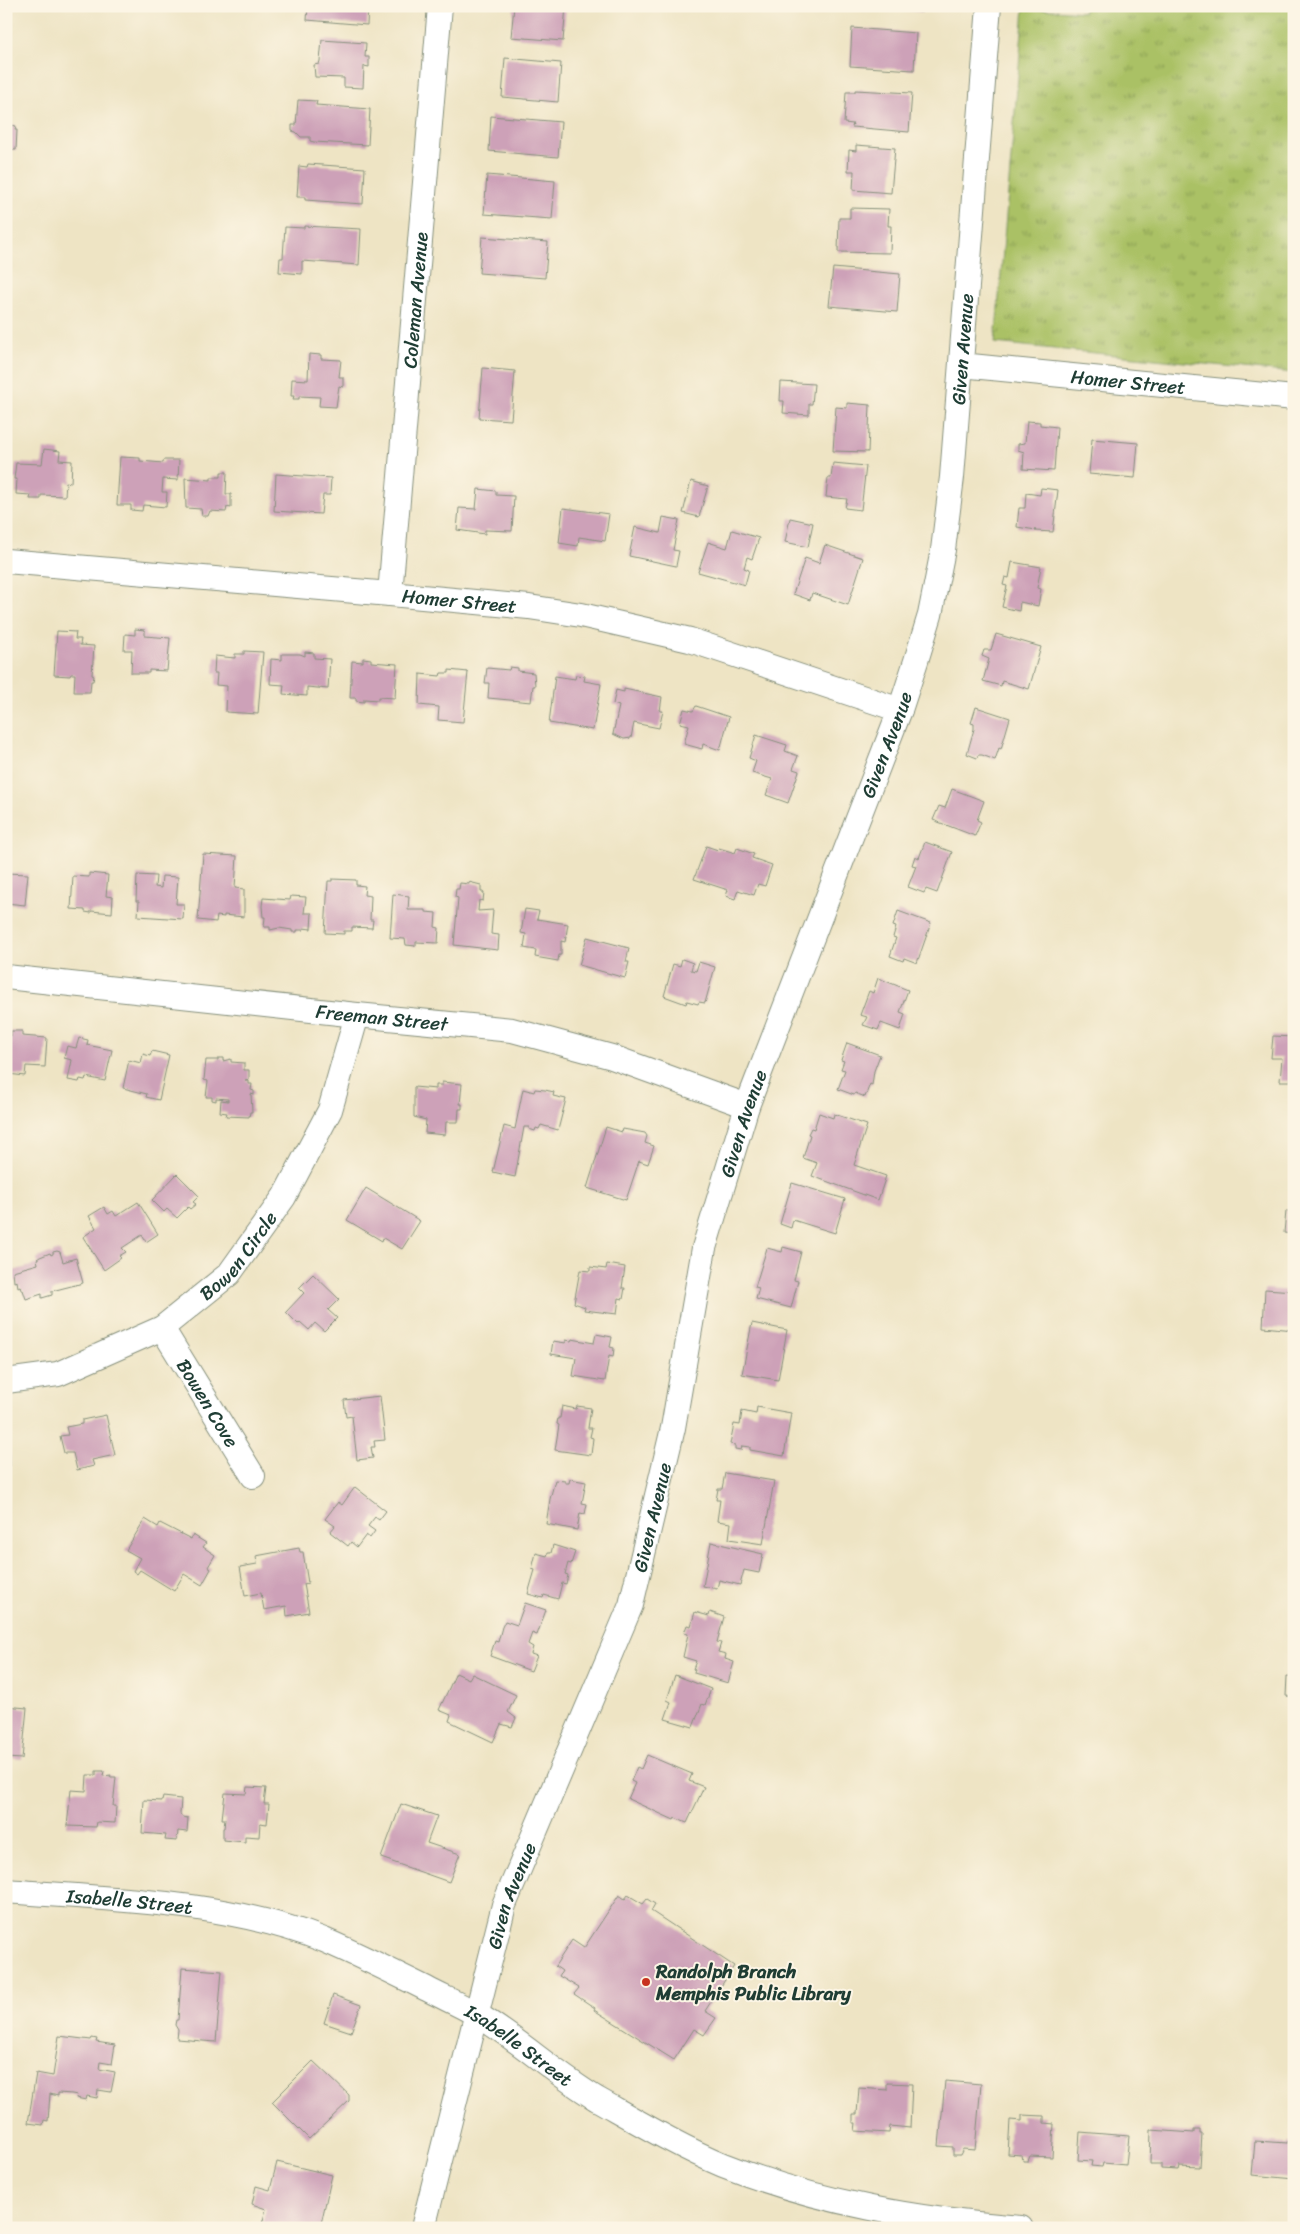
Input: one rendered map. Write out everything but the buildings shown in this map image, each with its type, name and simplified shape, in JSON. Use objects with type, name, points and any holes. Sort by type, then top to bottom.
[{"type":"street","name":"Coleman Avenue","points":[[390,594],[440,6]]},
{"type":"street","name":"Given Avenue","points":[[423,2228],[504,1905],[631,1605],[672,1428],[704,1248],[747,1106],[900,710],[930,615],[943,550],[952,477],[989,6]]},
{"type":"street","name":"Homer Street","points":[[961,365],[1294,398]]},
{"type":"street","name":"Homer Street","points":[[6,561],[529,607],[630,625],[690,640],[900,710]]},
{"type":"street","name":"Freeman Street","points":[[6,977],[512,1030],[612,1057],[747,1106]]},
{"type":"street","name":"Bowen Circle","points":[[6,1380],[58,1374],[162,1328],[229,1274],[284,1197],[330,1110],[357,1015]]},
{"type":"street","name":"Bowen Cove","points":[[162,1328],[253,1476]]},
{"type":"street","name":"Isabelle Street","points":[[6,1890],[160,1903],[264,1920],[321,1939],[376,1963],[476,2014],[594,2097],[658,2133],[722,2164],[787,2187],[848,2204],[930,2218],[1021,2228]]},
{"type":"green space","points":[[1085,6],[1294,6],[1294,373],[995,343],[1024,8],[1084,12]]},
{"type":"place","name":"Randolph Branch Memphis Public Library","points":[[646,1982]]}]
